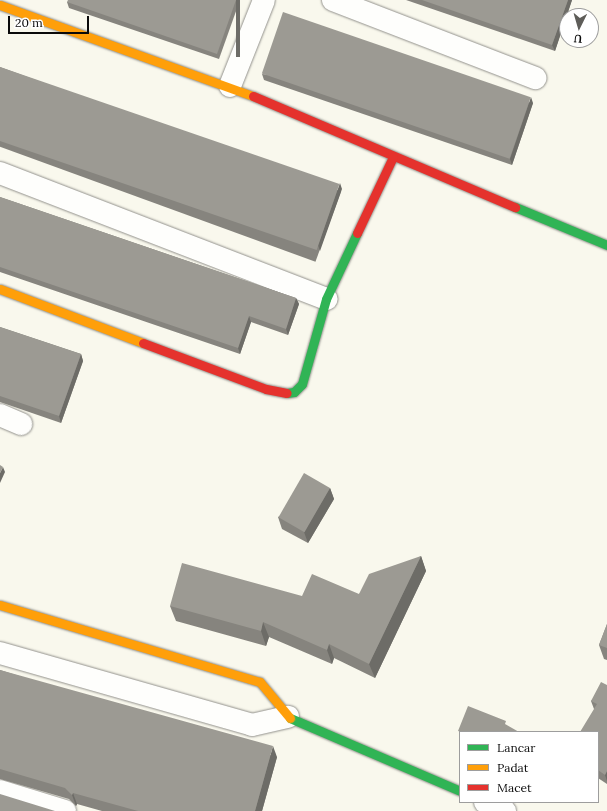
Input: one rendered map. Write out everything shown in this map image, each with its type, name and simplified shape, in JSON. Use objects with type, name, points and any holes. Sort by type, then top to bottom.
[{"type":"street","points":[[230,86],[264,0]]},
{"type":"street","points":[[333,0],[535,78]]},
{"type":"street","points":[[0,6],[230,86],[393,157],[607,245]]},
{"type":"street","points":[[0,289],[281,393],[294,392],[302,384],[326,299],[393,157]]},
{"type":"street","points":[[0,173],[326,299]]},
{"type":"street","points":[[0,415],[21,424]]},
{"type":"street","points":[[0,604],[260,682],[288,717],[459,791]]},
{"type":"street","points":[[0,653],[252,725],[288,717]]},
{"type":"street","points":[[0,791],[65,811]]},
{"type":"street","points":[[486,803],[505,811]]},
{"type":"building","points":[[68,0],[236,0],[217,54],[67,2]]},
{"type":"building","points":[[422,0],[568,0],[565,8],[559,8],[559,25],[552,45]]},
{"type":"building","points":[[283,12],[531,97],[510,159],[262,73]]},
{"type":"building","points":[[0,67],[339,184],[317,250],[0,141]]},
{"type":"building","points":[[0,197],[296,298],[286,329],[249,316],[238,348],[0,267]]},
{"type":"building","points":[[0,327],[81,354],[59,416],[0,396]]},
{"type":"building","points":[[0,465],[3,467],[0,473]]},
{"type":"building","points":[[304,473],[330,488],[304,532],[279,517]]},
{"type":"building","points":[[421,556],[369,664],[329,644],[327,650],[263,622],[261,631],[170,606],[182,563],[302,596],[312,574],[359,594],[369,574]]},
{"type":"building","points":[[607,624],[607,648],[599,645]]},
{"type":"building","points":[[0,670],[273,746],[255,811],[138,811],[73,793],[72,795],[65,788],[0,769]]},
{"type":"building","points":[[601,682],[607,685],[607,771],[605,775],[599,771],[599,731],[581,731],[597,704],[591,701]]},
{"type":"building","points":[[468,706],[506,721],[505,724],[517,731],[459,731]]},
{"type":"building","points":[[0,794],[55,811],[0,811]]},
{"type":"traffic: fast","points":[[515,207],[607,245]]},
{"type":"traffic: fast","points":[[287,393],[294,392],[302,384],[326,299],[357,233]]},
{"type":"traffic: fast","points":[[290,718],[459,791]]},
{"type":"traffic: slow","points":[[0,5],[253,96]]},
{"type":"traffic: slow","points":[[0,289],[143,343]]},
{"type":"traffic: slow","points":[[0,605],[260,682],[290,718]]},
{"type":"traffic: jam","points":[[253,96],[515,207]]},
{"type":"traffic: jam","points":[[357,233],[393,157]]},
{"type":"traffic: jam","points":[[143,343],[266,389],[287,393]]}]
